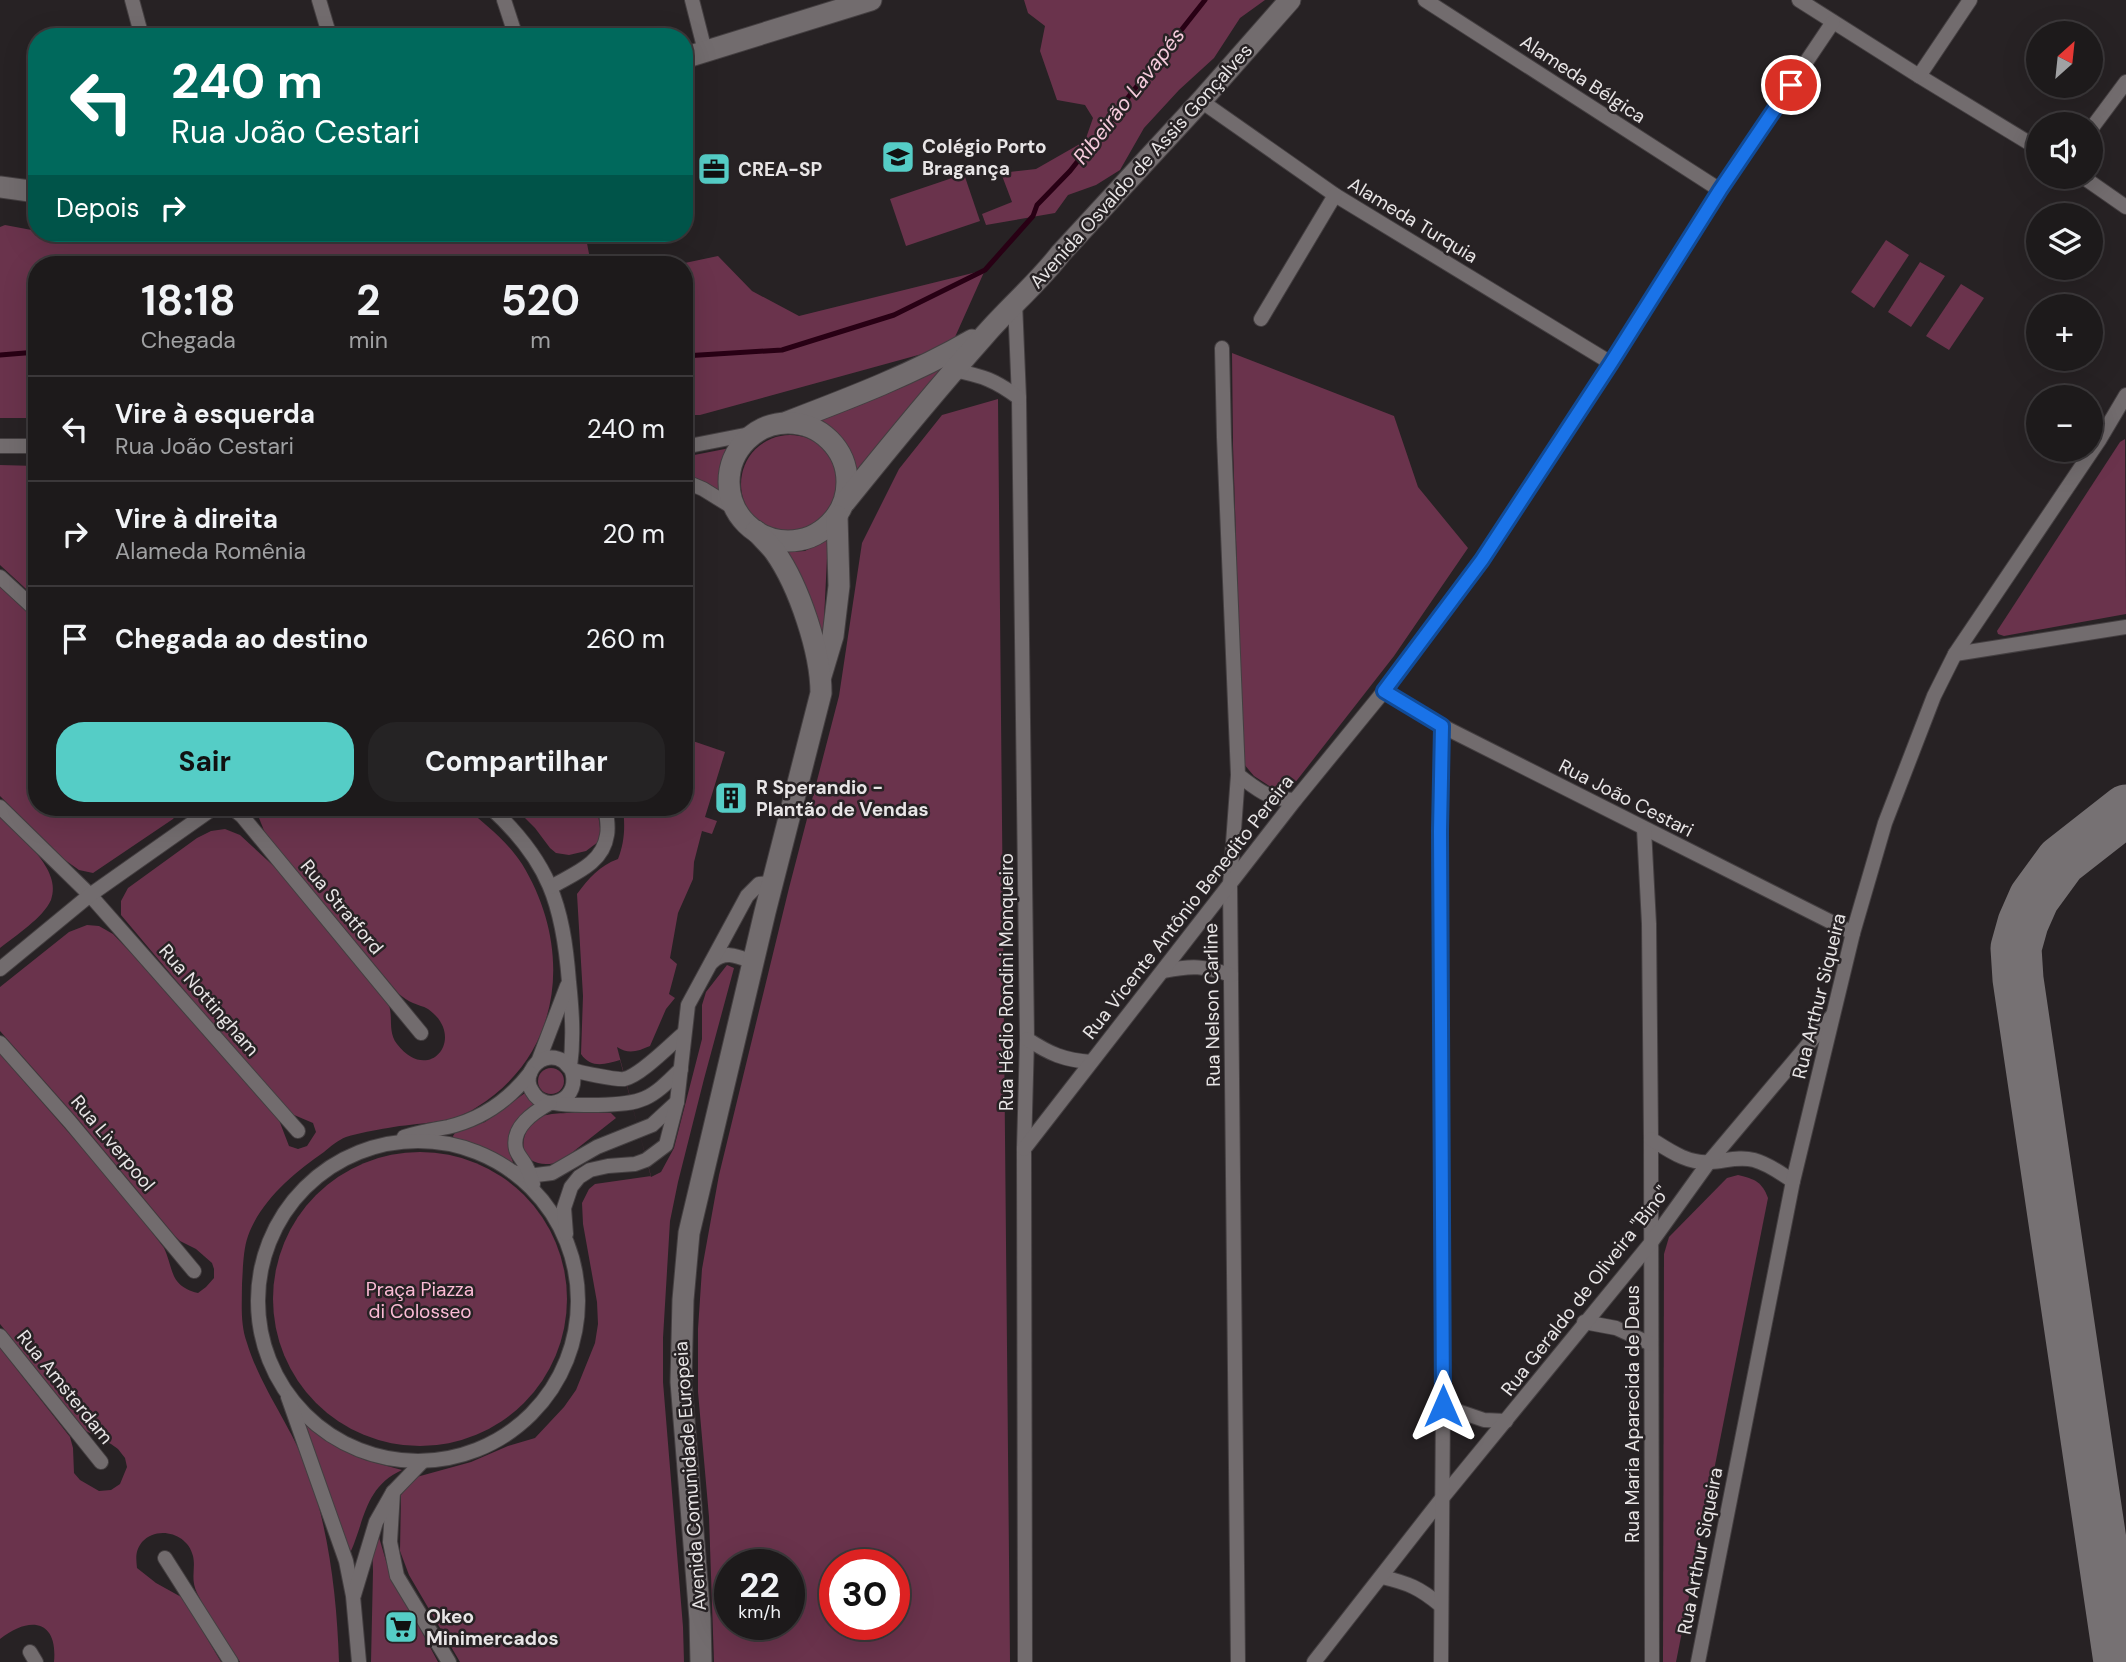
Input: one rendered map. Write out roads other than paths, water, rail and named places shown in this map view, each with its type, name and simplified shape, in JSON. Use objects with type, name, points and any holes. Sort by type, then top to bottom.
[{"type":"street","points":[[132,0],[140,28]]},
{"type":"street","points":[[319,0],[327,28]]},
{"type":"street","points":[[504,0],[513,28]]},
{"type":"street","points":[[692,0],[705,51]]},
{"type":"street","points":[[693,55],[871,0]]},
{"type":"street","name":"Avenida Osvaldo de Assis Gonçalves","points":[[841,509],[953,370],[1015,302],[1043,276],[1290,0]]},
{"type":"street","name":"Alameda Bélgica","points":[[1425,0],[1720,190]]},
{"type":"street","points":[[1799,0],[2026,141]]},
{"type":"street","points":[[1919,76],[1970,0]]},
{"type":"street","name":"Rua Vicente Antônio Benedito Pereira","points":[[1024,1149],[1295,800],[1384,691],[1482,560],[1720,190],[1833,22]]},
{"type":"street","points":[[2103,113],[2126,82]]},
{"type":"street","name":"Alameda Turquia","points":[[1201,102],[1335,195],[1611,363]]},
{"type":"street","points":[[0,187],[28,191]]},
{"type":"street","points":[[2100,189],[2126,207]]},
{"type":"street","points":[[1261,319],[1335,195]]},
{"type":"street","name":"Rua Hédio Rondini Monqueiro","points":[[1015,302],[1019,398],[1027,1039],[1024,1149],[1025,1662]]},
{"type":"street","name":"Avenida Osvaldo de Assis Gonçalves","points":[[786,422],[937,360],[989,331]]},
{"type":"street","name":"Rua Nelson Carline","points":[[1222,348],[1238,775],[1230,884],[1242,1660]]},
{"type":"street","points":[[953,370],[1000,383],[1019,398]]},
{"type":"street","name":"Rua Arthur Siqueira","points":[[1698,1662],[1793,1181],[1853,933],[1885,824],[1934,696],[1955,654],[2100,439],[2126,395]]},
{"type":"street","points":[[786,422],[805,425],[823,433],[836,447],[845,464],[848,483],[841,509],[821,532],[800,540],[777,540],[756,531],[745,522],[730,494],[729,477],[733,460],[742,445],[755,433],[770,425],[786,422]]},
{"type":"street","points":[[693,445],[755,433]]},
{"type":"street","points":[[0,446],[28,446]]},
{"type":"street","points":[[693,485],[737,510]]},
{"type":"street","name":"Avenida Comunidade Europeia","points":[[821,678],[833,636],[839,586],[841,509]]},
{"type":"street","name":"Avenida Comunidade Europeia","points":[[701,1662],[681,1382],[685,1268],[696,1200],[821,693],[821,678],[811,631],[789,575],[774,551],[756,531]]},
{"type":"street","points":[[0,577],[28,603]]},
{"type":"street","points":[[1955,654],[2126,627]]},
{"type":"street","name":"Rua João Cestari","points":[[1384,691],[1442,726],[1853,933]]},
{"type":"street","points":[[1441,1662],[1442,726]]},
{"type":"street","points":[[1238,775],[1261,792],[1277,799],[1295,800]]},
{"type":"street","name":"Rua Nottingham","points":[[0,807],[90,895],[298,1131]]},
{"type":"street","points":[[0,969],[90,895],[202,816]]},
{"type":"street","name":"Rua Stratford","points":[[242,816],[421,1033]]},
{"type":"street","points":[[499,816],[524,840],[551,887],[562,922],[573,1018],[570,1068],[574,1077],[572,1090],[564,1099],[551,1103],[525,1120],[517,1134],[516,1149],[533,1172],[534,1186],[560,1228],[570,1252]]},
{"type":"street","points":[[551,887],[593,863],[608,834],[607,816]]},
{"type":"street","name":"Rua Maria Aparecida de Deus","points":[[1644,829],[1649,924],[1652,1662]]},
{"type":"street","points":[[288,1396],[334,1433],[391,1460],[422,1462],[468,1454],[510,1434],[528,1419],[548,1396],[574,1342],[578,1312],[577,1282],[564,1216],[571,1187],[579,1177],[590,1170],[646,1160],[666,1144],[677,1102],[688,1005],[742,904],[759,884],[772,883]]},
{"type":"street","points":[[712,962],[720,955],[726,954],[753,962]]},
{"type":"street","points":[[1164,971],[1189,966],[1231,975]]},
{"type":"street","points":[[569,978],[564,997],[529,1081],[533,1093],[542,1101],[566,1105],[632,1103],[662,1087],[681,1069]]},
{"type":"street","name":"Rua Geraldo de Oliveira \"Bino\"","points":[[1314,1662],[1443,1497],[1650,1244],[1709,1162],[1835,1012]]},
{"type":"street","points":[[359,1662],[353,1596],[342,1550],[288,1396],[272,1368],[261,1338],[257,1307],[259,1274],[268,1242],[283,1213],[304,1187],[330,1167],[357,1153],[415,1133],[451,1126],[491,1111],[504,1101],[534,1067],[548,1058],[557,1059],[570,1068],[625,1079],[649,1064],[684,1033]]},
{"type":"street","points":[[1027,1039],[1048,1053],[1069,1060],[1091,1062]]},
{"type":"street","name":"Rua Liverpool","points":[[0,1043],[70,1122],[194,1271]]},
{"type":"street","points":[[508,1170],[522,1175],[533,1172],[552,1173],[610,1141],[652,1125],[677,1102]]},
{"type":"street","points":[[1651,1139],[1675,1155],[1691,1161],[1709,1162],[1734,1158],[1753,1160],[1768,1165],[1793,1181]]},
{"type":"street","points":[[387,1144],[418,1142],[450,1145],[480,1154],[529,1186],[546,1206]]},
{"type":"street","points":[[579,1157],[603,1157],[627,1165]]},
{"type":"street","points":[[1584,1322],[1616,1328],[1651,1344]]},
{"type":"street","name":"Rua Amsterdam","points":[[0,1336],[101,1462]]},
{"type":"street","points":[[1443,1406],[1484,1420],[1506,1421]]},
{"type":"street","points":[[353,1596],[376,1522],[393,1492],[422,1462]]},
{"type":"street","points":[[393,1492],[390,1542],[397,1576],[449,1662]]},
{"type":"street","points":[[165,1558],[232,1662]]},
{"type":"street","points":[[1382,1577],[1409,1584],[1440,1605]]},
{"type":"waterway","name":"Ribeirão Lavapés","points":[[693,355],[782,350],[894,315],[985,270],[1033,216],[1037,205],[1070,171],[1205,0]]},
{"type":"waterway","name":"Ribeirão Lavapés","points":[[0,355],[28,353]]},
{"type":"place","name":"Colégio Porto Bragança","points":[[898,157]]},
{"type":"place","name":"CREA-SP","points":[[714,169]]},
{"type":"place","name":"R Sperandio - Plantão de Vendas","points":[[731,798]]},
{"type":"place","name":"Okeo Minimercados","points":[[401,1627]]},
{"type":"park label","name":"Praça Piazza di Colosseo","points":[[420,1300]]}]
